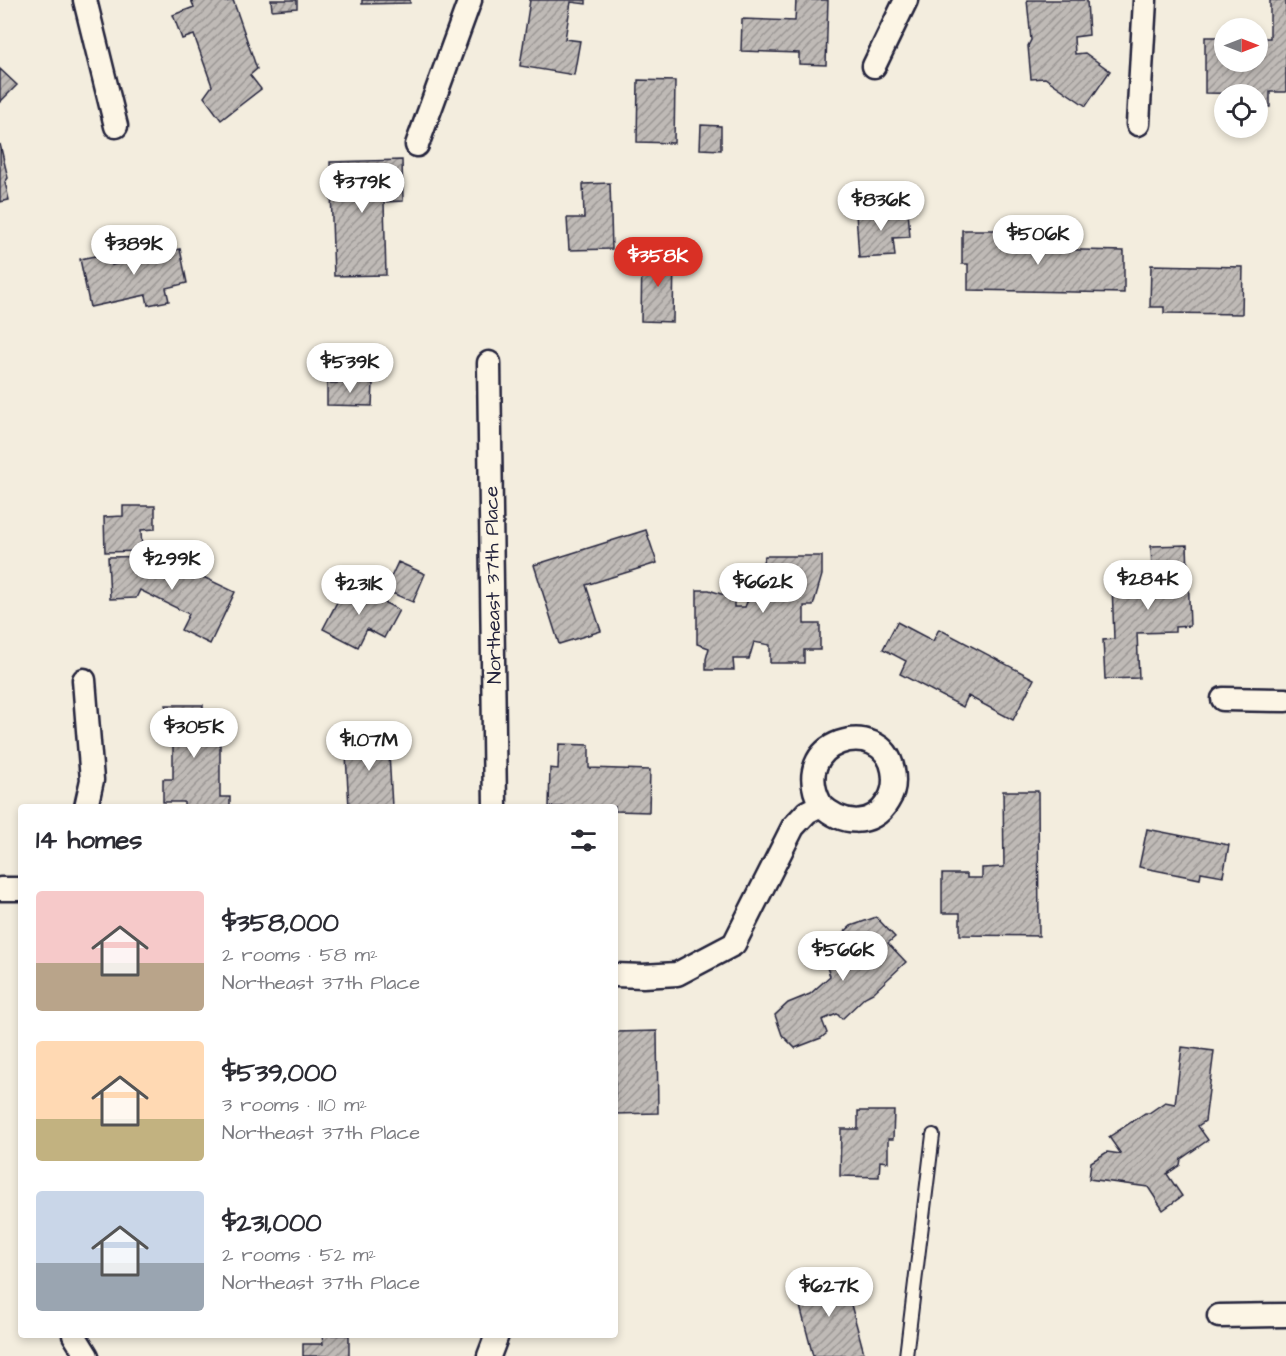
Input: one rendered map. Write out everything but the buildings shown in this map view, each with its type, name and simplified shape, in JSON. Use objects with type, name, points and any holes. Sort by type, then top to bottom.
[{"type":"street","points":[[85,0],[116,126]]},
{"type":"street","points":[[417,145],[470,0]]},
{"type":"street","points":[[874,66],[906,0]]},
{"type":"street","points":[[1138,124],[1145,0]]},
{"type":"street","name":"Northeast 37th Place","points":[[489,363],[495,804]]},
{"type":"street","points":[[84,680],[92,780],[87,804]]},
{"type":"street","points":[[1223,699],[1286,700]]},
{"type":"street","points":[[618,975],[677,974],[735,944],[793,827],[807,812],[821,805]]},
{"type":"street","points":[[0,889],[18,889]]},
{"type":"street","points":[[1219,1316],[1286,1315]]},
{"type":"street","points":[[76,1338],[87,1356]]},
{"type":"street","points":[[489,1356],[497,1338]]},
{"type":"lane","points":[[906,1356],[933,1135]]}]
